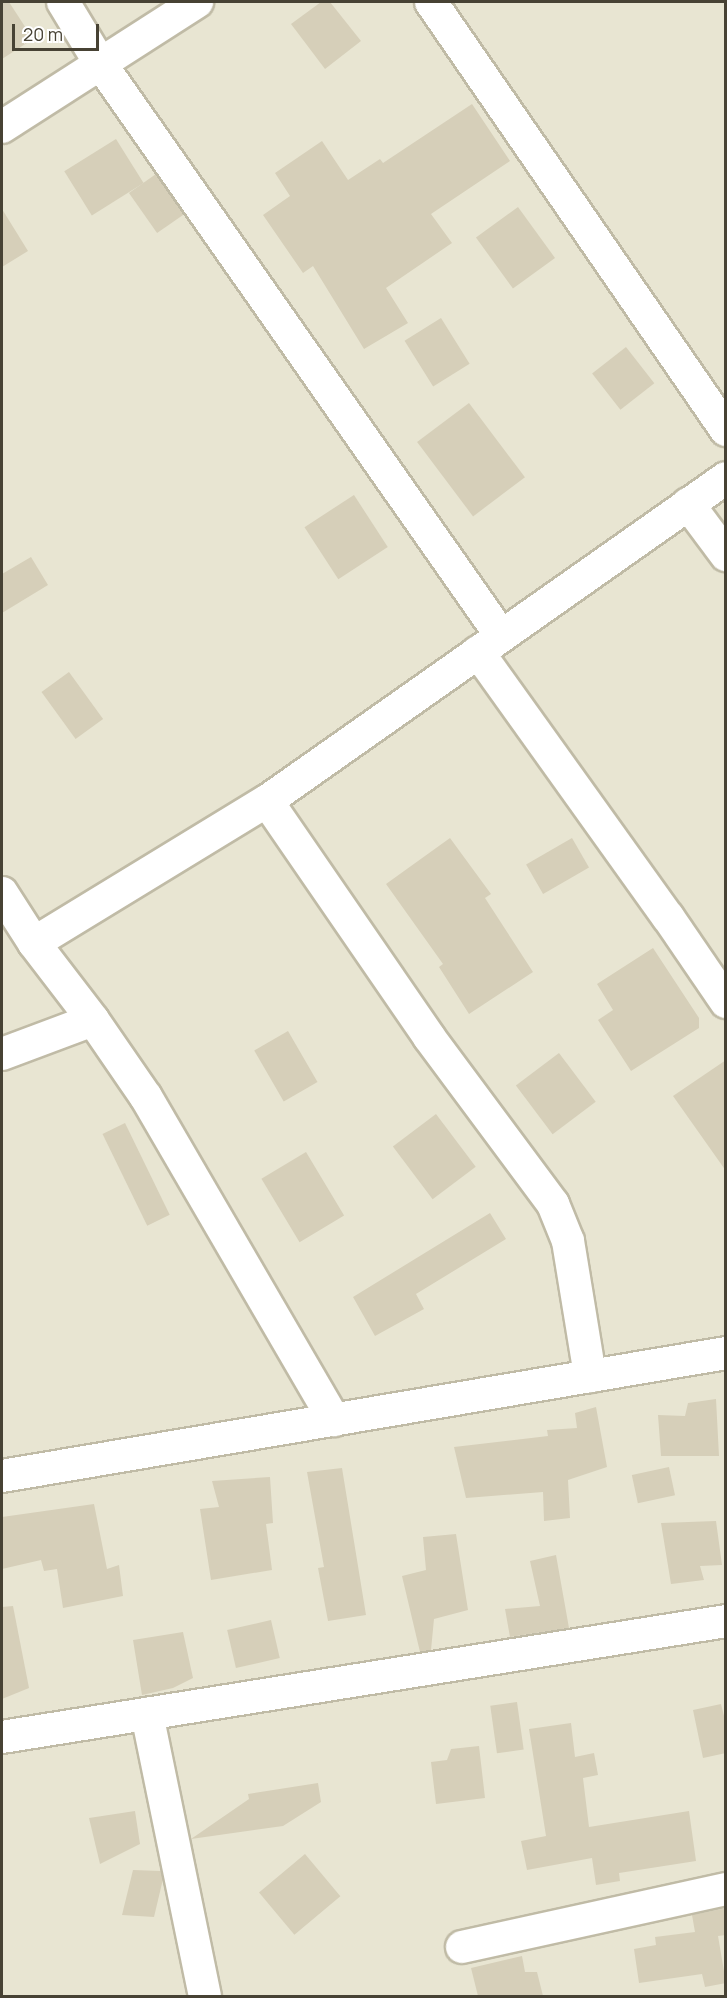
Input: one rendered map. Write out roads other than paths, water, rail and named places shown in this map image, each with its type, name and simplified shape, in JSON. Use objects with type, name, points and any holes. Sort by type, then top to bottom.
[{"type":"street","points":[[63,2],[100,63],[489,643],[726,1002]]},
{"type":"street","points":[[2,127],[197,2]]},
{"type":"street","points":[[430,2],[726,430]]},
{"type":"street","points":[[34,943],[267,801],[726,478]]},
{"type":"street","points":[[688,504],[726,555]]},
{"type":"street","points":[[267,801],[429,1037],[553,1204],[568,1241],[590,1376]]},
{"type":"street","points":[[2,892],[34,943],[93,1020],[146,1097],[334,1420]]},
{"type":"street","points":[[2,1054],[93,1020]]},
{"type":"street","points":[[2,1476],[726,1353]]},
{"type":"street","points":[[2,1737],[726,1622]]},
{"type":"street","points":[[147,1714],[205,1996]]},
{"type":"street","points":[[462,1947],[726,1888]]}]
